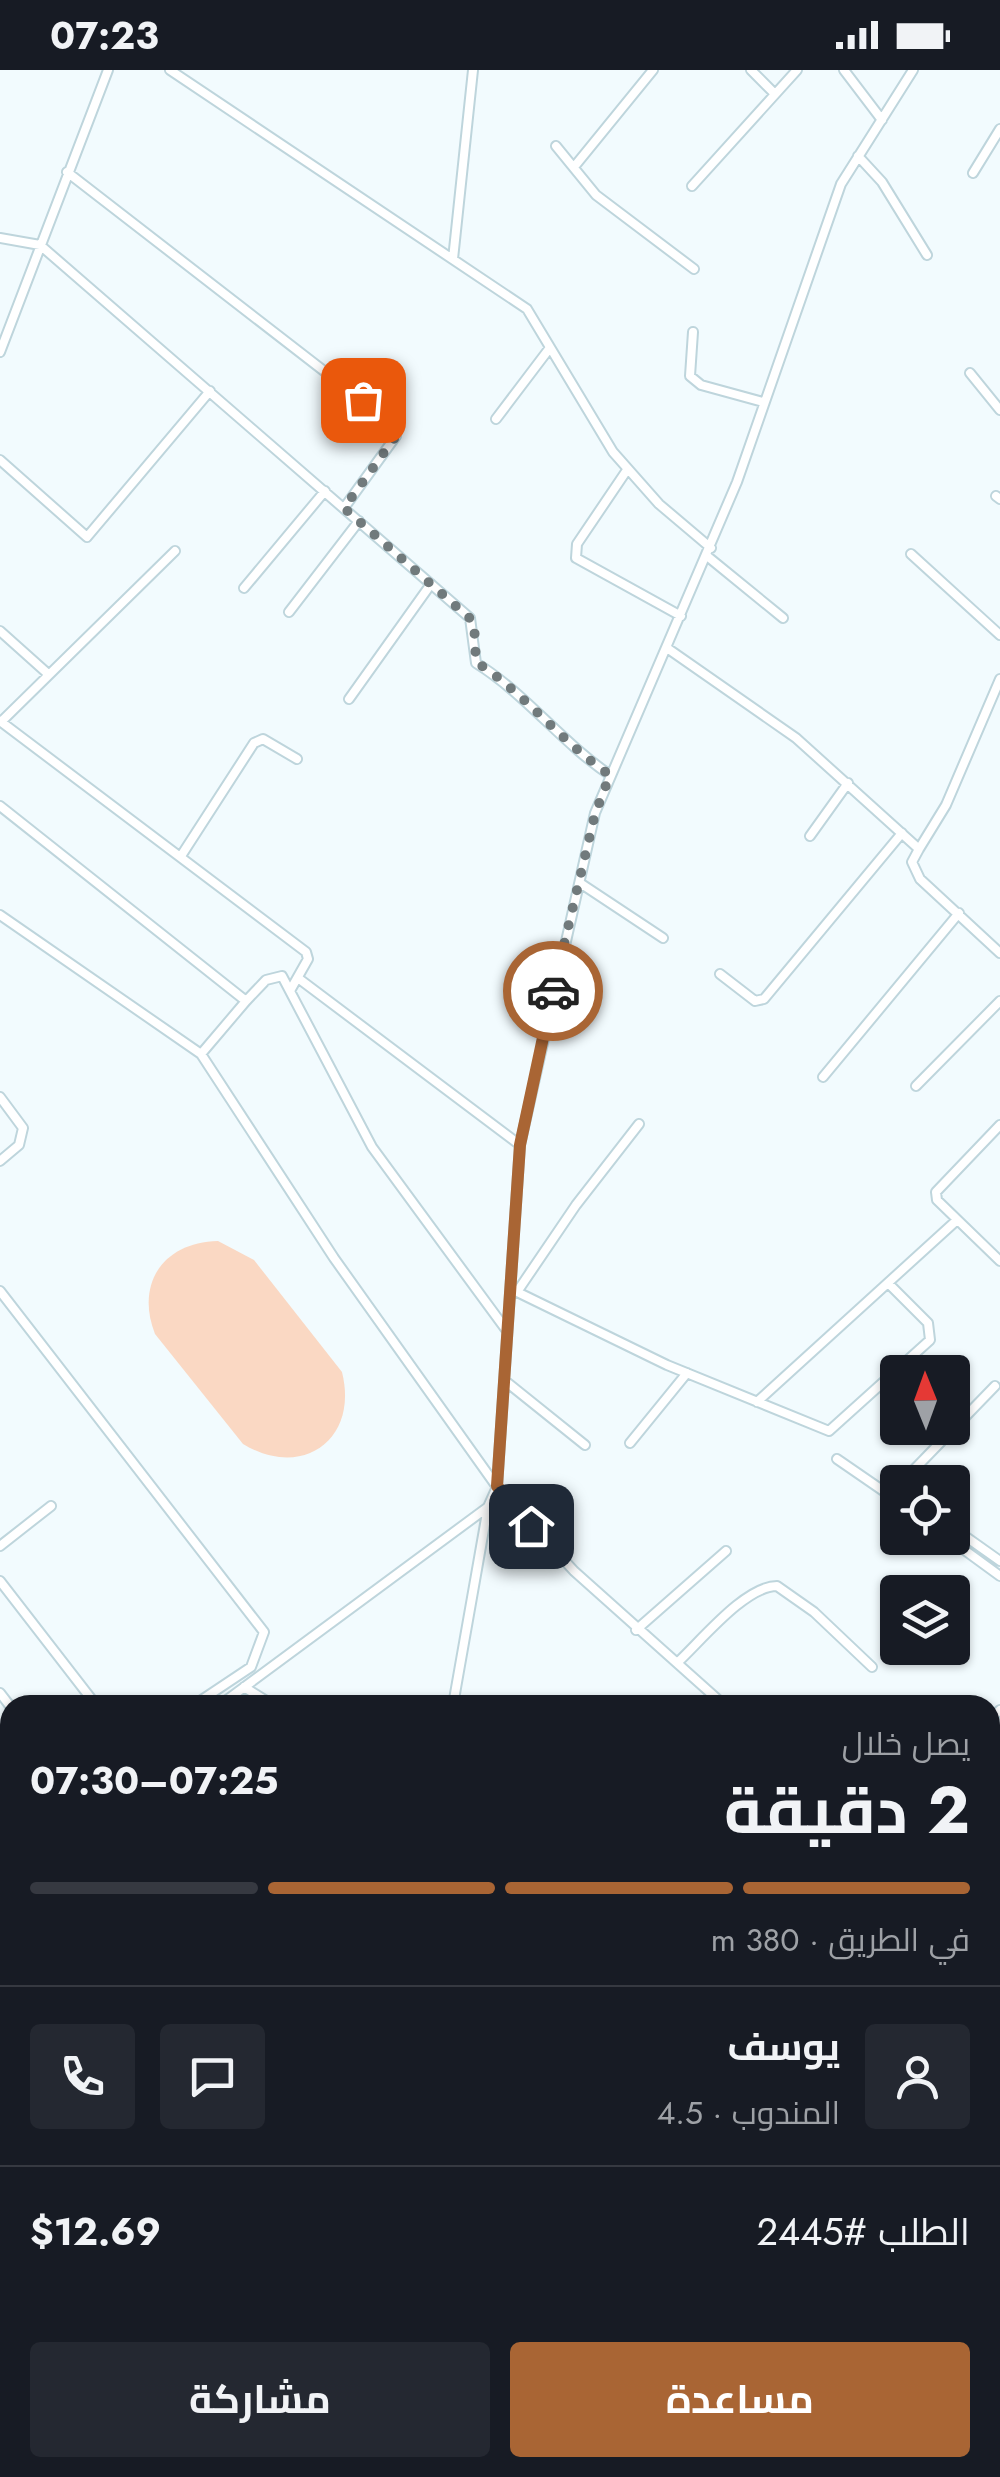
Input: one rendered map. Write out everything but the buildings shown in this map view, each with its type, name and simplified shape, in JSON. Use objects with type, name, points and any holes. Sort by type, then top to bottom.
[{"type":"street","points":[[0,352],[108,70]]},
{"type":"street","points":[[170,70],[527,310],[628,470],[709,552],[783,618]]},
{"type":"street","points":[[453,259],[473,70]]},
{"type":"street","points":[[574,168],[653,70]]},
{"type":"street","points":[[751,70],[774,93]]},
{"type":"street","points":[[692,186],[796,70]]},
{"type":"street","points":[[844,70],[882,120]]},
{"type":"street","points":[[455,1695],[488,1506],[497,1486],[507,1331],[515,1289],[520,1145],[595,814],[709,552],[810,260],[841,184],[913,70]]},
{"type":"street","points":[[973,173],[1000,128]]},
{"type":"street","points":[[556,146],[616,212],[694,269]]},
{"type":"street","points":[[858,156],[882,182],[927,255]]},
{"type":"street","points":[[67,172],[396,426],[396,436],[344,508]]},
{"type":"street","points":[[0,238],[40,244],[359,520],[474,622],[476,662],[516,692],[581,755],[610,775]]},
{"type":"street","points":[[692,332],[690,376],[701,385],[763,402]]},
{"type":"street","points":[[496,419],[549,349]]},
{"type":"street","points":[[970,372],[1000,410]]},
{"type":"street","points":[[0,460],[87,537],[210,392]]},
{"type":"street","points":[[628,470],[576,544],[576,558],[681,616]]},
{"type":"street","points":[[244,588],[325,491]]},
{"type":"street","points":[[289,612],[359,520]]},
{"type":"street","points":[[175,552],[1,722],[306,952],[308,959],[291,990]]},
{"type":"street","points":[[910,554],[1000,635]]},
{"type":"street","points":[[348,700],[431,584]]},
{"type":"street","points":[[0,631],[48,673]]},
{"type":"street","points":[[667,648],[753,704],[919,849]]},
{"type":"street","points":[[1000,679],[946,805],[912,862],[915,870],[1000,954]]},
{"type":"street","points":[[181,856],[254,743],[263,738],[296,760]]},
{"type":"street","points":[[810,836],[848,783]]},
{"type":"street","points":[[0,806],[246,1001]]},
{"type":"street","points":[[720,974],[754,1001],[764,999],[902,833]]},
{"type":"street","points":[[580,883],[662,938]]},
{"type":"street","points":[[823,1076],[959,913]]},
{"type":"street","points":[[0,915],[201,1054],[334,1258],[497,1486],[574,1572],[713,1695]]},
{"type":"street","points":[[201,1054],[246,1001],[272,976],[282,976],[372,1146],[507,1331]]},
{"type":"street","points":[[298,978],[520,1145]]},
{"type":"street","points":[[916,1086],[1000,1000]]},
{"type":"street","points":[[0,1097],[23,1128],[20,1145],[0,1161]]},
{"type":"street","points":[[515,1289],[639,1124]]},
{"type":"street","points":[[1000,1126],[936,1192],[937,1200],[1000,1260]]},
{"type":"street","points":[[757,1402],[957,1220]]},
{"type":"street","points":[[515,1289],[688,1374],[812,1428],[834,1428],[930,1340],[928,1323],[888,1283]]},
{"type":"street","points":[[0,1292],[264,1632],[251,1667],[209,1695]]},
{"type":"street","points":[[630,1442],[688,1374]]},
{"type":"street","points":[[504,1380],[585,1446]]},
{"type":"street","points":[[919,1465],[996,1386]]},
{"type":"street","points":[[837,1459],[880,1489]]},
{"type":"street","points":[[0,1546],[51,1506]]},
{"type":"street","points":[[233,1695],[488,1506]]},
{"type":"street","points":[[970,1539],[1000,1561]]},
{"type":"street","points":[[636,1630],[726,1551]]},
{"type":"street","points":[[970,1554],[1000,1576]]},
{"type":"street","points":[[0,1581],[88,1695]]},
{"type":"street","points":[[677,1663],[748,1596],[777,1586],[814,1612],[872,1667]]},
{"type":"street","points":[[244,1687],[256,1695]]},
{"type":"shaded area","points":[[218,1241],[254,1260],[342,1372],[342,1417],[334,1434],[305,1455],[286,1458],[243,1444],[155,1334],[149,1298],[159,1269],[183,1249]]},
{"type":"way so far","points":[[363,400],[396,426],[396,436],[344,508],[474,622],[476,662],[496,674],[546,725],[610,775],[595,814],[553,991]]},
{"type":"route","points":[[531,1526],[497,1486],[520,1145],[553,991]]}]
